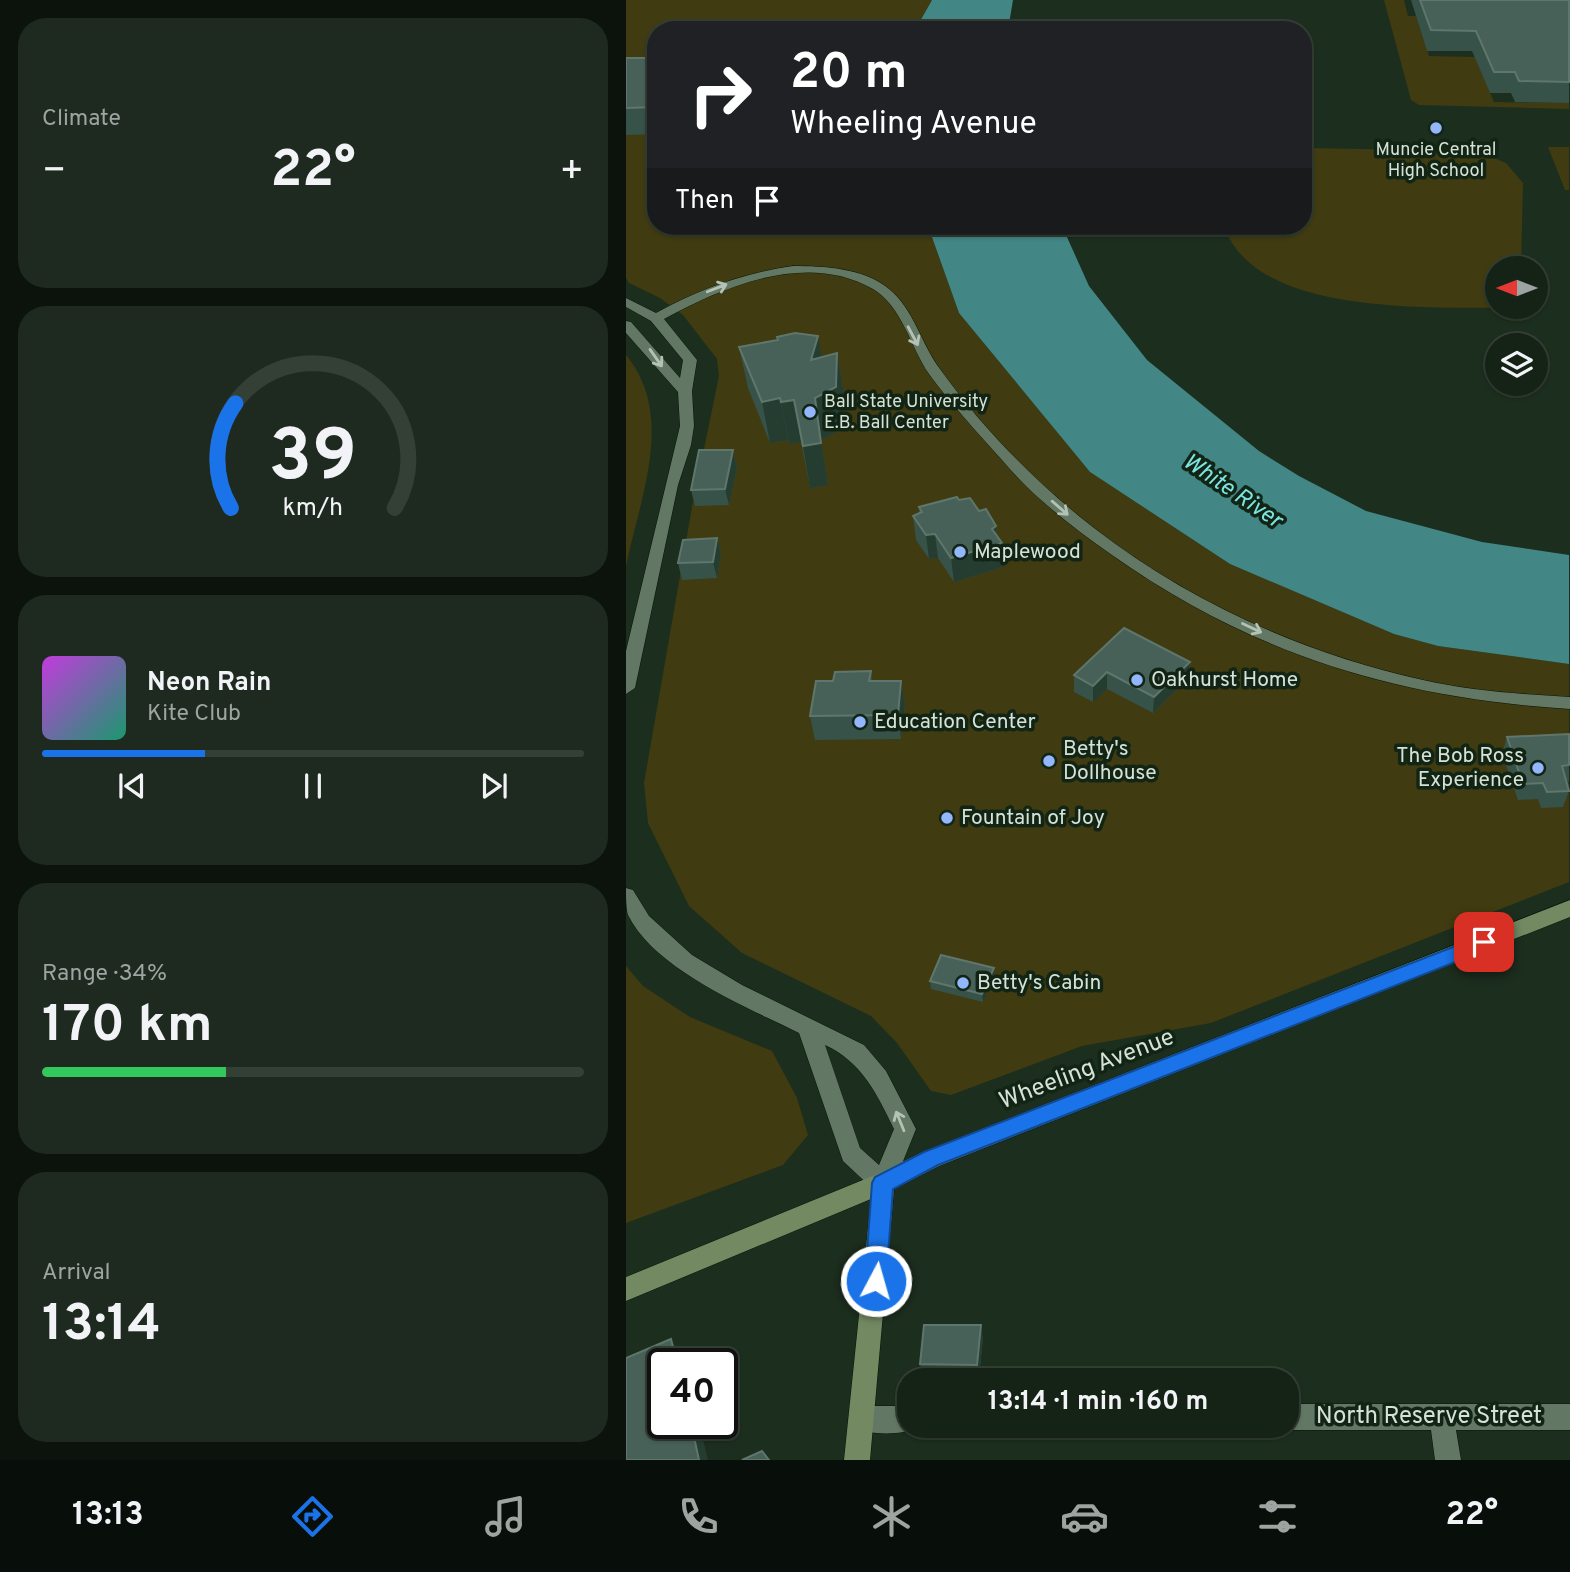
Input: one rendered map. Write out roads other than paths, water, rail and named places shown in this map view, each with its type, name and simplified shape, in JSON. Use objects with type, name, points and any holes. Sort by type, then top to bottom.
[{"type":"main road","name":"Wheeling Avenue","points":[[626,1289],[883,1183],[931,1159],[1569,908]]},
{"type":"main road","points":[[857,1460],[883,1183]]},
{"type":"street","points":[[656,318],[702,293],[771,272],[830,272],[869,282],[893,298],[933,370],[1030,483],[1116,553],[1172,588],[1276,640],[1356,669],[1453,692],[1498,699],[1569,703]]},
{"type":"street","points":[[626,302],[656,318],[690,360],[685,391],[687,426],[684,445],[671,485],[626,688]]},
{"type":"street","points":[[626,325],[685,391]]},
{"type":"street","points":[[626,896],[653,934],[695,971],[807,1026],[858,1053],[882,1083],[905,1129],[883,1183],[851,1154],[824,1068],[807,1026]]},
{"type":"street","points":[[1442,1416],[1448,1460]]},
{"type":"street","name":"North Reserve Street","points":[[1299,1417],[1569,1417]]},
{"type":"street","points":[[862,1419],[897,1419]]},
{"type":"water","points":[[932,0],[1013,0],[1010,21],[920,21]]},
{"type":"water","name":"White River","points":[[931,235],[1066,235],[1089,286],[1147,360],[1259,451],[1299,476],[1366,511],[1482,542],[1569,555],[1569,664],[1438,646],[1394,634],[1230,564],[1090,472],[959,313]]},
{"type":"place","name":"Muncie Central High School","points":[[1436,128]]},
{"type":"place","name":"Ball State University E.B. Ball Center","points":[[810,412]]},
{"type":"place","name":"Maplewood","points":[[960,552]]},
{"type":"place","name":"Oakhurst Home","points":[[1137,680]]},
{"type":"place","name":"Education Center","points":[[860,722]]},
{"type":"place","name":"Betty's Dollhouse","points":[[1049,761]]},
{"type":"place","name":"The Bob Ross Experience","points":[[1538,768]]},
{"type":"place","name":"Fountain of Joy","points":[[947,818]]},
{"type":"place","name":"Betty's Cabin","points":[[963,983]]}]
